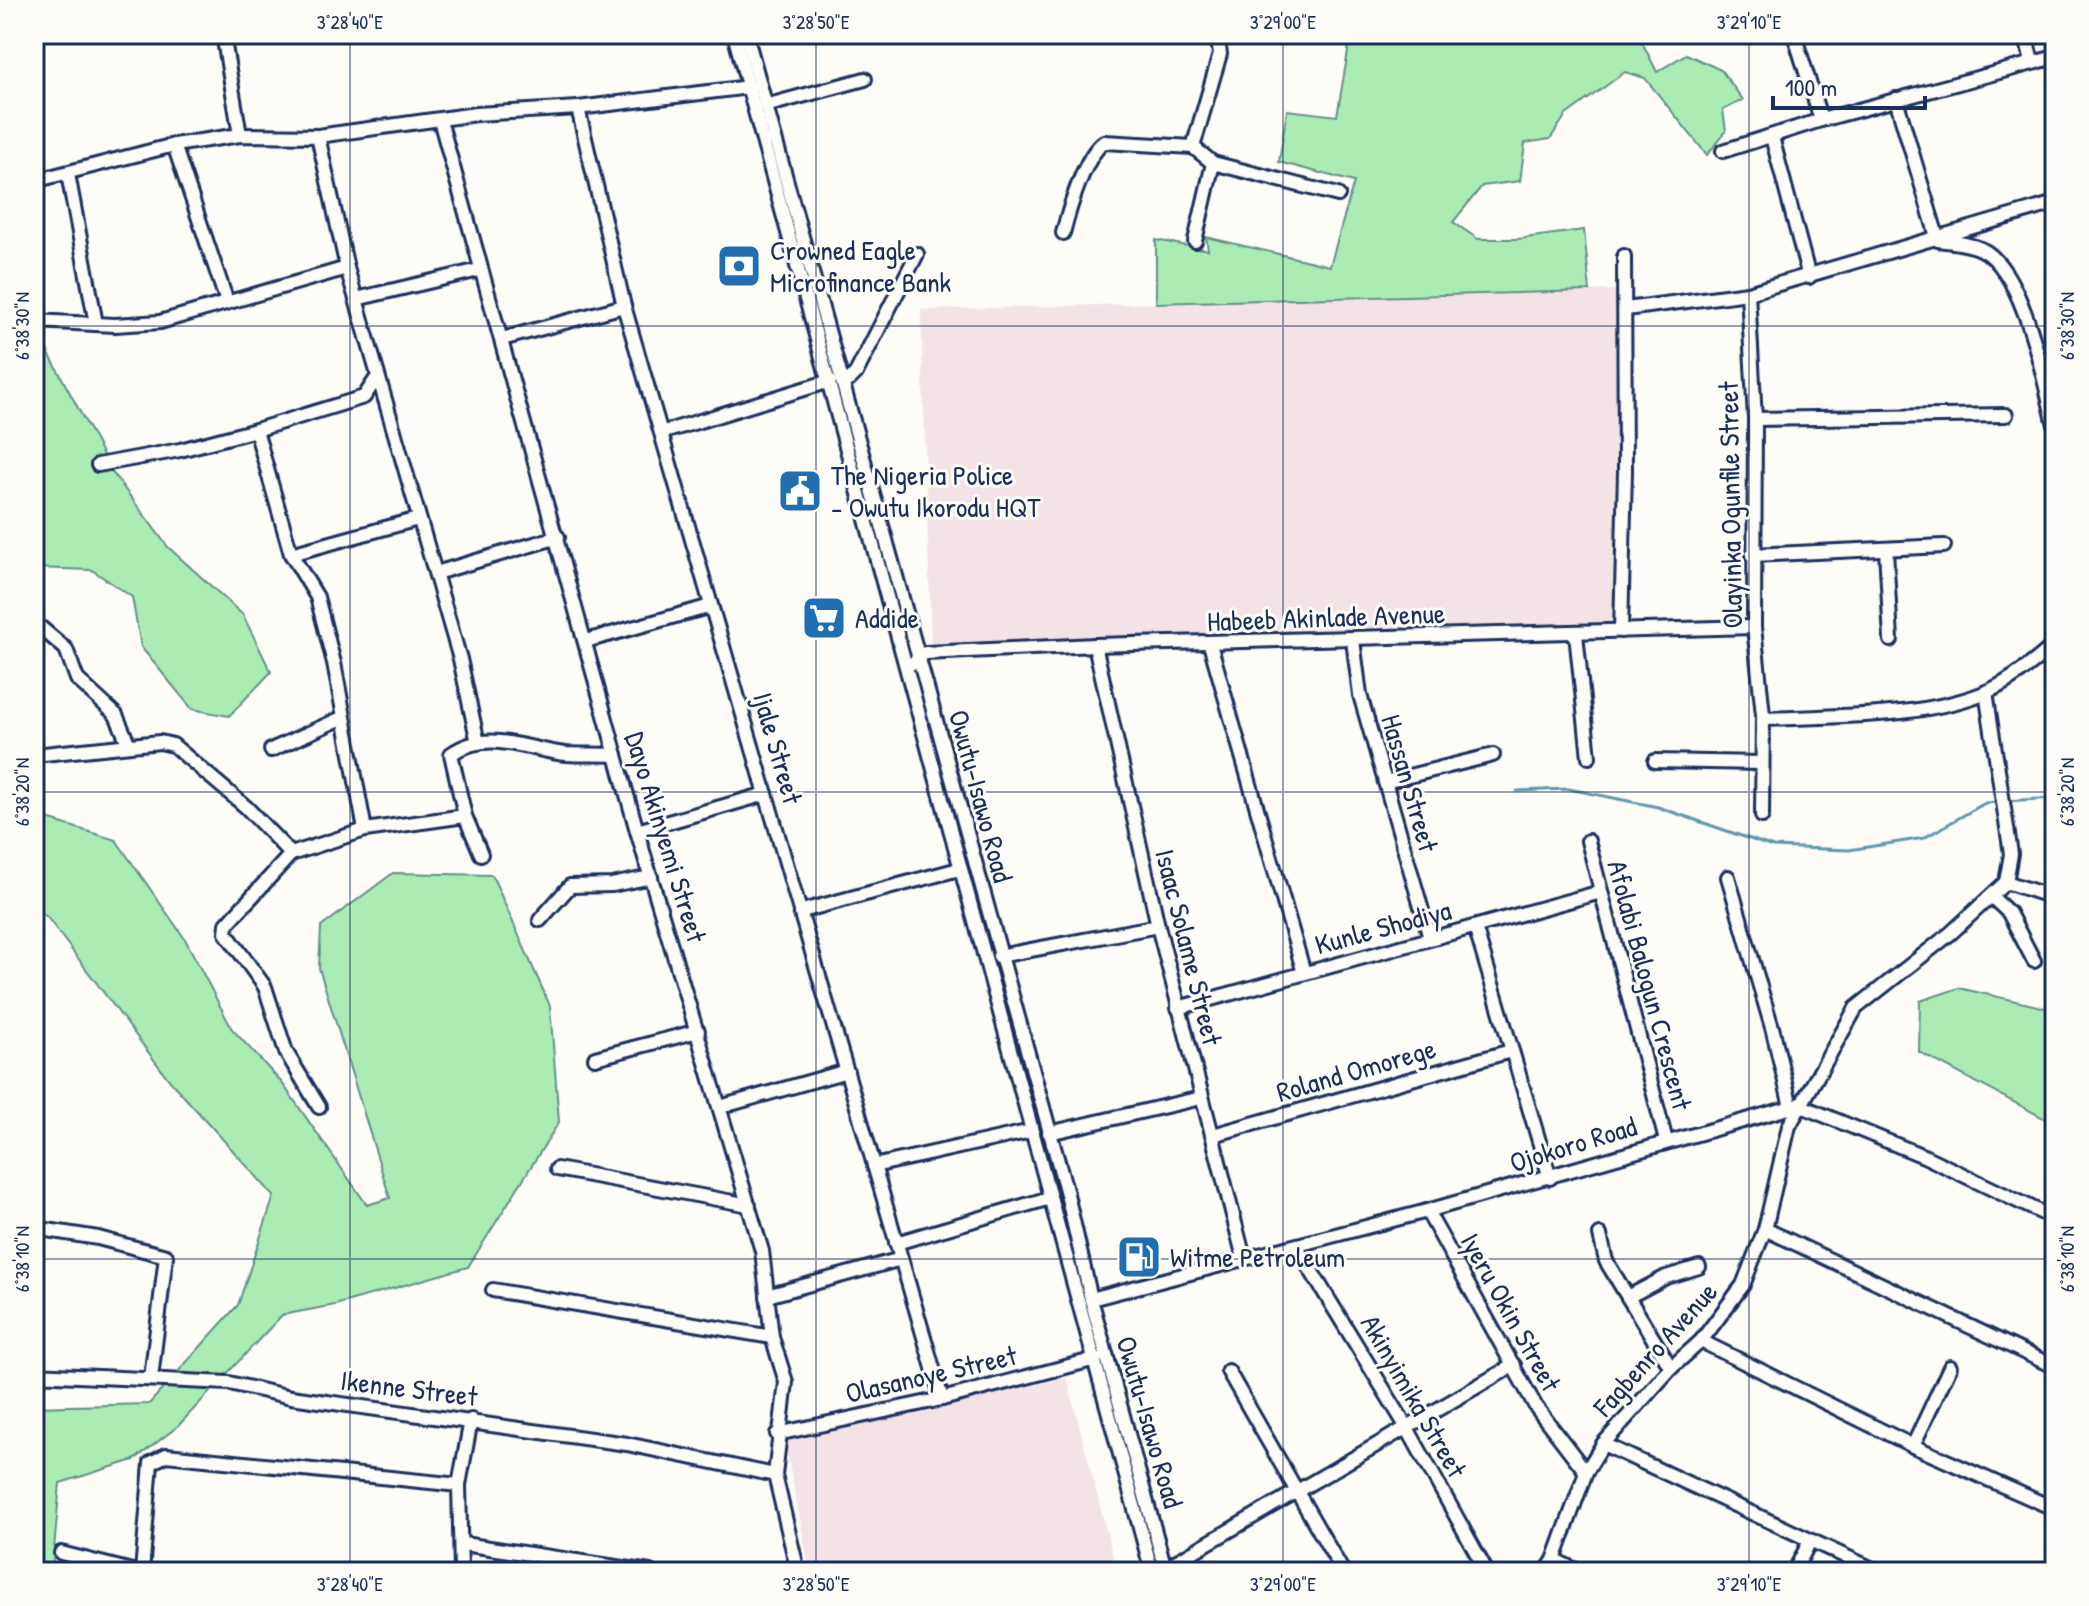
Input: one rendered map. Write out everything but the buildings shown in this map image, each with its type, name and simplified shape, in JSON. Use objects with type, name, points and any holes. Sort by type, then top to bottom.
[{"type":"street","points":[[223,34],[240,135]]},
{"type":"street","name":"Owutu-Isawo Road","points":[[734,34],[919,659],[1166,1570]]},
{"type":"street","name":"Owutu-Isawo Road","points":[[746,34],[837,380],[904,670],[1096,1359],[1152,1572]]},
{"type":"street","points":[[1193,147],[1220,54],[1217,34]]},
{"type":"street","points":[[1794,34],[1821,120]]},
{"type":"street","points":[[2025,34],[2032,62]]},
{"type":"street","points":[[1723,151],[1821,120],[2055,57]]},
{"type":"street","points":[[765,106],[865,79]]},
{"type":"street","points":[[34,181],[174,145],[240,135],[318,136],[496,112],[578,108],[749,87]]},
{"type":"street","points":[[1896,99],[1938,240]]},
{"type":"street","name":"Ijale Street","points":[[578,108],[624,306],[664,432],[711,606],[942,1399]]},
{"type":"street","name":"Dayo Akinyemi Street","points":[[440,120],[479,270],[502,339],[558,537],[637,831],[765,1262],[772,1337],[786,1382],[777,1434],[775,1475],[798,1572]]},
{"type":"street","points":[[318,136],[347,268],[376,379],[436,573],[460,659],[478,743]]},
{"type":"street","points":[[1772,137],[1809,277]]},
{"type":"street","points":[[174,145],[227,302]]},
{"type":"street","points":[[1063,233],[1073,198],[1099,145],[1193,147],[1213,163],[1338,195]]},
{"type":"street","points":[[1195,241],[1213,163]]},
{"type":"street","points":[[68,174],[96,324]]},
{"type":"street","points":[[1626,309],[1748,293],[1938,240],[2055,203]]},
{"type":"street","points":[[1938,240],[1983,249],[1995,259],[2029,323],[2055,425]]},
{"type":"street","points":[[664,432],[837,380],[849,380],[856,373],[917,254]]},
{"type":"street","points":[[1621,631],[1626,309],[1624,256]]},
{"type":"street","points":[[34,321],[96,324],[160,322],[347,268]]},
{"type":"street","points":[[356,299],[479,270]]},
{"type":"street","name":"Olayinka Ogunfile Street","points":[[1748,293],[1755,419],[1754,627],[1763,715],[1762,816]]},
{"type":"street","points":[[502,339],[624,306]]},
{"type":"street","points":[[98,465],[180,450],[364,397],[376,379]]},
{"type":"street","points":[[1755,419],[2006,415]]},
{"type":"street","points":[[256,430],[291,554],[317,597],[334,663],[365,830]]},
{"type":"street","points":[[291,554],[418,519]]},
{"type":"street","points":[[436,573],[558,537]]},
{"type":"street","points":[[1752,555],[1944,546]]},
{"type":"street","points":[[1886,549],[1891,640]]},
{"type":"street","points":[[586,641],[711,606]]},
{"type":"street","points":[[34,622],[66,649],[77,679],[116,715],[129,745]]},
{"type":"street","name":"Habeeb Akinlade Avenue","points":[[904,670],[925,653],[1095,645],[1754,627]]},
{"type":"street","points":[[1576,634],[1589,757]]},
{"type":"street","name":"Hassan Street","points":[[1353,640],[1360,695],[1430,938]]},
{"type":"street","points":[[1210,644],[1304,973]]},
{"type":"street","points":[[1763,715],[1768,719],[1896,711],[1986,692],[2038,659],[2055,644]]},
{"type":"street","name":"Isaac Solame Street","points":[[1095,645],[1158,926],[1244,1258]]},
{"type":"street","points":[[1986,692],[2011,854],[2006,882],[2055,898]]},
{"type":"street","points":[[271,750],[342,718]]},
{"type":"street","points":[[481,854],[465,816],[451,754],[478,743],[505,741],[567,754],[616,755]]},
{"type":"street","points":[[34,755],[160,742],[184,752],[246,807],[291,854]]},
{"type":"street","points":[[1385,782],[1493,755]]},
{"type":"street","points":[[1655,761],[1762,763]]},
{"type":"street","points":[[637,831],[766,794]]},
{"type":"street","points":[[319,1107],[286,1052],[265,987],[226,933],[227,924],[291,854],[365,830],[465,816]]},
{"type":"street","name":"Afolabi Balogun Crescent","points":[[1588,841],[1666,1141]]},
{"type":"street","points":[[802,911],[959,869]]},
{"type":"street","points":[[540,920],[570,886],[612,885],[651,877]]},
{"type":"street","points":[[1728,877],[1795,1106],[1926,1157],[2055,1219]]},
{"type":"street","name":"Fagbenro Avenue","points":[[1546,1572],[1554,1560],[1586,1472],[1603,1444],[1671,1368],[1701,1341],[1743,1285],[1765,1229],[1795,1106],[1856,1008],[1992,897],[2006,882]]},
{"type":"street","name":"Kunle Shodiya","points":[[1178,1008],[1601,892]]},
{"type":"street","points":[[1992,897],[2009,913],[2034,961]]},
{"type":"street","points":[[999,956],[1158,926]]},
{"type":"street","points":[[1475,927],[1550,1178]]},
{"type":"street","points":[[595,1058],[698,1031]]},
{"type":"street","name":"Roland Omorege","points":[[1213,1135],[1511,1051]]},
{"type":"street","points":[[720,1107],[847,1071]]},
{"type":"street","points":[[1049,1133],[1201,1098]]},
{"type":"street","name":"Ojokoro Road","points":[[1091,1299],[1550,1178],[1666,1141],[1795,1106]]},
{"type":"street","points":[[874,1166],[1031,1131]]},
{"type":"street","points":[[557,1169],[749,1205]]},
{"type":"street","points":[[896,1243],[1050,1198]]},
{"type":"street","name":"Iyeru Okin Street","points":[[1427,1211],[1544,1420],[1586,1472]]},
{"type":"street","points":[[34,1228],[98,1238],[166,1256],[151,1378]]},
{"type":"street","points":[[1765,1229],[2055,1367]]},
{"type":"street","points":[[1600,1235],[1606,1261],[1671,1368]]},
{"type":"street","name":"Akinyimika Street","points":[[1296,1246],[1406,1426],[1487,1572]]},
{"type":"street","points":[[767,1296],[901,1259]]},
{"type":"street","points":[[1628,1297],[1666,1277],[1699,1267]]},
{"type":"street","points":[[493,1290],[772,1337]]},
{"type":"street","points":[[1701,1341],[1913,1446],[2055,1509]]},
{"type":"street","name":"Olasanoye Street","points":[[777,1434],[942,1399],[1096,1359]]},
{"type":"street","points":[[1166,1570],[1514,1365]]},
{"type":"street","points":[[1913,1446],[1950,1367]]},
{"type":"street","points":[[1228,1371],[1343,1572]]},
{"type":"street","name":"Ikenne Street","points":[[34,1374],[229,1383],[291,1397],[627,1444],[775,1475]]},
{"type":"street","points":[[461,1572],[463,1544],[459,1485],[471,1420]]},
{"type":"street","points":[[1603,1444],[1879,1572]]},
{"type":"street","points":[[142,1572],[151,1463],[166,1455],[459,1485]]},
{"type":"street","points":[[1794,1572],[1810,1541]]},
{"type":"street","points":[[463,1544],[650,1572]]},
{"type":"street","points":[[61,1553],[136,1572]]},
{"type":"street","points":[[1554,1560],[1580,1572]]},
{"type":"shaded area","points":[[1616,290],[1615,624],[931,644],[921,310]]},
{"type":"shaded area","points":[[1067,1378],[1117,1572],[810,1572],[785,1442]]},
{"type":"green space","points":[[1351,34],[1638,34],[1657,72],[1686,54],[1721,70],[1743,100],[1723,110],[1726,131],[1707,155],[1645,78],[1625,72],[1566,115],[1550,139],[1525,143],[1520,181],[1482,186],[1453,222],[1478,239],[1518,239],[1584,230],[1590,291],[1156,303],[1156,240],[1208,250],[1206,237],[1330,266],[1354,182],[1279,162],[1287,110],[1337,116]]},
{"type":"green space","points":[[34,349],[47,350],[112,472],[168,547],[243,615],[271,672],[229,716],[192,709],[141,647],[132,597],[92,570],[34,568]]},
{"type":"green space","points":[[34,815],[116,840],[185,939],[232,1029],[282,1083],[367,1205],[390,1198],[319,968],[321,927],[393,873],[492,875],[550,1006],[559,1122],[468,1267],[335,1305],[282,1315],[178,1426],[134,1460],[60,1483],[52,1572],[34,1572],[34,1407],[149,1404],[238,1305],[274,1196],[170,1081],[47,917],[34,908]]},
{"type":"green space","points":[[1959,988],[2055,1010],[2055,1124],[1919,1052],[1920,1001]]},
{"type":"waterway","points":[[1517,791],[1569,789],[1658,807],[1773,847],[1849,850],[1924,838],[1985,803],[1998,802]]},
{"type":"waterway","points":[[2005,801],[2055,798]]},
{"type":"place","name":"Crowned Eagle Microfinance Bank","points":[[739,266]]},
{"type":"place","name":"The Nigeria Police - Owutu Ikorodu HQT","points":[[800,491]]},
{"type":"place","name":"Addide","points":[[824,618]]},
{"type":"place","name":"Witme Petroleum","points":[[1139,1257]]}]
